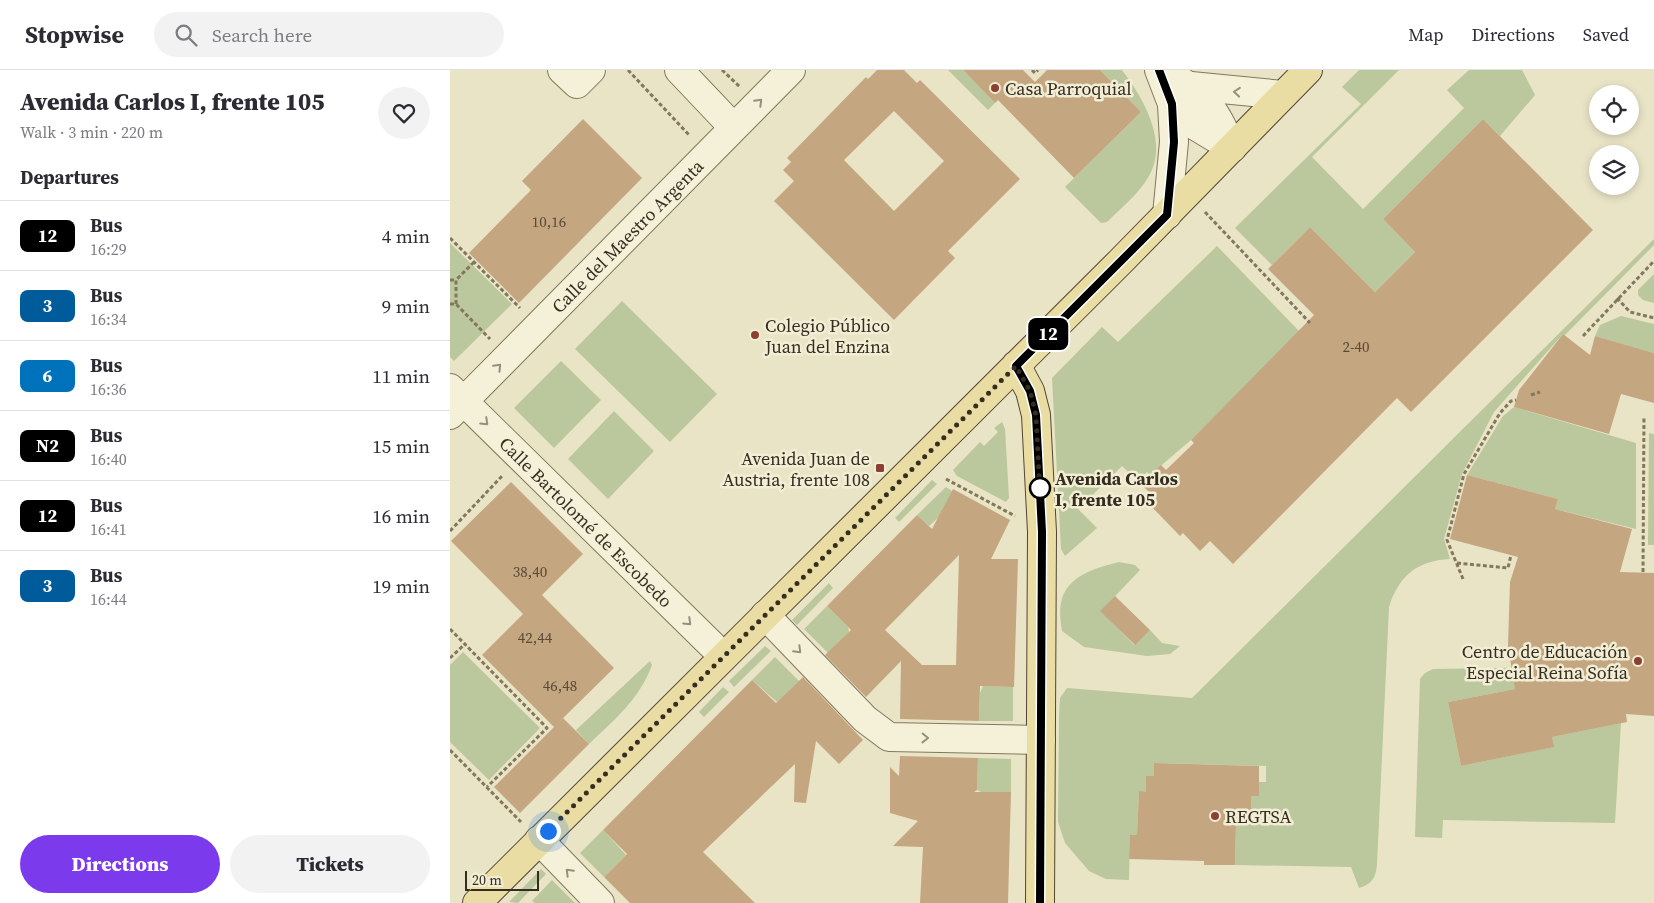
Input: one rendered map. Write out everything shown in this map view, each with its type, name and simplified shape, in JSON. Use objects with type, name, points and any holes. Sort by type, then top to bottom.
[{"type":"main road","points":[[477,903],[1167,215],[1232,148],[1293,79]]},
{"type":"main road","points":[[1016,366],[1030,391],[1036,415],[1044,569],[1040,903]]},
{"type":"street","points":[[562,70],[577,84],[591,70]]},
{"type":"street","points":[[679,70],[733,127]]},
{"type":"street","name":"Calle del Maestro Argenta","points":[[455,402],[791,70]]},
{"type":"street","points":[[1159,70],[1182,95],[1217,115],[1232,148]]},
{"type":"street","points":[[1163,70],[1182,95],[1174,142],[1167,215]]},
{"type":"street","points":[[1182,95],[1293,79]]},
{"type":"street","name":"Calle Bartolomé de Escobedo","points":[[455,402],[724,656]]},
{"type":"street","points":[[765,615],[866,719],[889,737],[1041,740]]},
{"type":"street","points":[[539,840],[600,903]]},
{"type":"path","points":[[628,70],[692,138]]},
{"type":"path","points":[[722,70],[741,88]]},
{"type":"path","points":[[1032,70],[1035,73],[1038,70]]},
{"type":"path","points":[[1204,212],[1310,323]]},
{"type":"path","points":[[450,238],[524,312]]},
{"type":"path","points":[[1583,336],[1654,261]]},
{"type":"path","points":[[450,280],[456,280],[475,262]]},
{"type":"path","points":[[456,280],[456,304],[494,342]]},
{"type":"path","points":[[1617,298],[1630,312],[1654,318]]},
{"type":"path","points":[[450,304],[456,304]]},
{"type":"path","points":[[1531,395],[1540,392]]},
{"type":"path","points":[[1463,579],[1447,540],[1464,474],[1500,413],[1511,401],[1516,400]]},
{"type":"path","points":[[1642,572],[1644,416]]},
{"type":"path","points":[[450,531],[508,470]]},
{"type":"path","points":[[946,479],[1015,516]]},
{"type":"path","points":[[1456,563],[1508,568],[1511,556]]},
{"type":"path","points":[[450,629],[466,643],[547,728],[487,787]]},
{"type":"path","points":[[450,658],[466,643]]},
{"type":"path","points":[[450,750],[539,840]]},
{"type":"green space","points":[[948,70],[963,70],[995,103],[988,110]]},
{"type":"green space","points":[[1100,70],[1122,70],[1130,81],[1151,120],[1155,134],[1156,149],[1154,163],[1145,183],[1107,222],[1101,223],[1065,187],[1141,112]]},
{"type":"green space","points":[[1359,70],[1399,70],[1312,157],[1363,209],[1464,108],[1447,90],[1469,70],[1522,70],[1535,95],[1500,136],[1483,119],[1383,219],[1415,252],[1375,292],[1310,227],[1272,265],[1235,228],[1361,104],[1342,87]]},
{"type":"green space","points":[[1654,239],[1654,245],[1565,335],[1563,334],[1494,412],[1462,474],[1444,539],[1450,559],[1428,563],[1410,572],[1393,596],[1389,607],[1377,864],[1376,873],[1372,880],[1367,885],[1359,888],[1351,867],[1235,865],[1236,824],[1243,824],[1244,810],[1251,810],[1251,796],[1259,796],[1259,782],[1266,782],[1266,766],[1154,763],[1154,776],[1146,776],[1146,792],[1139,792],[1137,835],[1130,835],[1129,880],[1106,879],[1089,871],[1065,843],[1058,822],[1060,698],[1067,688],[1192,698]]},
{"type":"green space","points":[[450,243],[512,304],[454,361],[450,357]]},
{"type":"green space","points":[[1217,246],[1299,331],[1191,440],[1150,475],[1147,472],[1138,481],[1122,466],[1078,509],[1097,528],[1065,556],[1061,549],[1052,378],[1102,327],[1118,342]]},
{"type":"green space","points":[[1654,274],[1654,303],[1643,300],[1638,295],[1638,290]]},
{"type":"green space","points":[[622,301],[717,394],[670,442],[575,349]]},
{"type":"green space","points":[[1621,316],[1654,324],[1654,353],[1595,336],[1600,325]]},
{"type":"green space","points":[[561,361],[601,400],[554,448],[514,408]]},
{"type":"green space","points":[[1514,407],[1636,443],[1636,529],[1555,509],[1558,499],[1467,475],[1503,416]]},
{"type":"green space","points":[[614,411],[654,451],[608,499],[568,459]]},
{"type":"green space","points":[[1002,422],[1005,429],[1009,498],[1006,502],[957,476],[953,470],[980,442],[984,446],[998,432],[994,428]]},
{"type":"green space","points":[[1649,433],[1654,434],[1654,545],[1648,545]]},
{"type":"green space","points":[[932,480],[937,484],[899,522],[895,518]]},
{"type":"green space","points":[[946,487],[952,491],[939,517],[929,526],[917,515]]},
{"type":"green space","points":[[1119,562],[1135,565],[1140,570],[1101,611],[1134,645],[1150,630],[1162,643],[1180,646],[1170,654],[1147,656],[1084,647],[1062,631],[1060,606],[1069,586],[1091,570]]},
{"type":"green space","points":[[829,583],[833,588],[797,625],[792,620]]},
{"type":"green space","points":[[827,606],[848,627],[849,632],[828,653],[804,629]]},
{"type":"green space","points":[[765,646],[771,651],[734,687],[729,681]]},
{"type":"green space","points":[[463,652],[540,728],[489,780],[450,742],[450,665]]},
{"type":"green space","points":[[775,657],[799,681],[777,702],[752,680]]},
{"type":"green space","points":[[650,661],[652,665],[647,677],[633,699],[589,744],[576,730]]},
{"type":"green space","points":[[1566,667],[1515,689],[1448,702],[1461,766],[1553,747],[1552,737],[1621,723],[1615,823],[1443,820],[1442,838],[1415,837],[1420,679],[1425,673],[1433,669]]},
{"type":"green space","points":[[983,686],[1013,687],[1013,721],[979,721],[980,693]]},
{"type":"green space","points":[[723,687],[729,692],[704,717],[699,712]]},
{"type":"green space","points":[[978,758],[1011,759],[1011,792],[981,792],[977,790]]},
{"type":"green space","points":[[603,830],[626,855],[604,877],[580,853]]},
{"type":"green space","points":[[541,869],[546,874],[518,903],[509,902]]},
{"type":"green space","points":[[552,880],[575,903],[535,903],[532,901]]},
{"type":"building","points":[[877,70],[904,70],[917,83],[920,80],[1020,179],[948,251],[955,258],[894,320],[774,201],[794,181],[783,170],[791,162],[787,158],[866,77],[868,79]],"holes":[[[894,111],[944,161],[894,211],[844,160]]]},
{"type":"building","points":[[963,70],[1023,70],[1035,82],[1047,70],[1100,70],[1141,112],[1074,178],[998,100],[995,103]]},
{"type":"building","points":[[583,119],[642,178],[519,303],[469,253],[531,190],[522,181]]},
{"type":"building","points":[[1483,119],[1593,230],[1411,412],[1397,398],[1233,564],[1210,541],[1200,551],[1183,533],[1180,536],[1149,504],[1155,498],[1141,484],[1161,465],[1166,470],[1194,443],[1191,440],[1314,315],[1268,269],[1310,227],[1375,292],[1415,252],[1383,219]]},
{"type":"building","points":[[1563,334],[1590,355],[1595,336],[1654,353],[1654,403],[1621,394],[1609,434],[1514,407],[1519,390]]},
{"type":"building","points":[[1467,475],[1558,499],[1555,509],[1632,529],[1620,572],[1654,573],[1654,716],[1626,714],[1627,722],[1552,737],[1554,747],[1461,766],[1448,702],[1515,689],[1508,646],[1510,582],[1518,557],[1450,539]]},
{"type":"building","points":[[511,482],[583,554],[542,595],[614,668],[554,727],[482,655],[523,614],[451,541]]},
{"type":"building","points":[[953,489],[1010,520],[991,559],[1018,559],[1014,687],[980,686],[979,721],[900,719],[901,661],[866,697],[825,655],[851,630],[827,606],[917,515],[932,529]],"holes":[[[959,555],[956,665],[922,665],[885,630]]]},
{"type":"building","points":[[1115,596],[1150,630],[1135,645],[1100,611]]},
{"type":"building","points":[[803,677],[863,740],[839,764],[816,741],[806,803],[794,802],[795,764],[703,852],[755,903],[630,903],[604,877],[627,854],[603,830],[752,680],[776,703]]},
{"type":"building","points":[[563,718],[589,744],[520,813],[494,787]]},
{"type":"building","points":[[900,756],[978,758],[977,790],[974,792],[1011,792],[1008,903],[920,903],[923,847],[893,846],[918,821],[890,813],[890,767],[899,776]]},
{"type":"building","name":"REGTSA","points":[[1154,763],[1259,766],[1259,796],[1251,796],[1251,810],[1244,810],[1244,825],[1236,824],[1235,865],[1204,865],[1204,861],[1129,859],[1130,835],[1137,835],[1139,791],[1146,792],[1146,776],[1154,776]]},
{"type":"bus line","name":"12","points":[[1040,903],[1044,569],[1036,415],[1030,391],[1016,366],[1167,215],[1174,142],[1172,104],[1159,70]]},
{"type":"place","name":"Casa Parroquial","points":[[995,88]]},
{"type":"place","name":"Colegio Público Juan del Enzina","points":[[755,335]]},
{"type":"place","name":"Avenida Juan de Austria, frente 108","points":[[880,468]]},
{"type":"place","name":"Avenida Carlos I, frente 105","points":[[1040,488]]},
{"type":"place","name":"Centro de Educación Especial Reina Sofía","points":[[1638,661]]},
{"type":"place","name":"REGTSA","points":[[1215,816]]},
{"type":"route","points":[[548,831],[979,400],[1016,366],[1030,391],[1036,415],[1040,495],[1040,488]]}]
